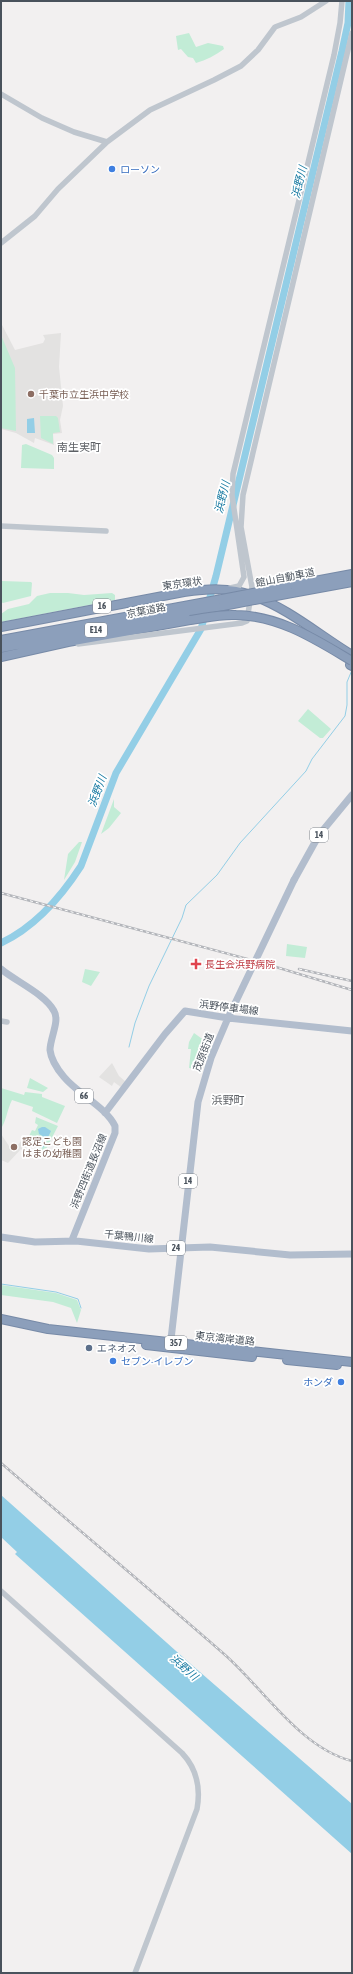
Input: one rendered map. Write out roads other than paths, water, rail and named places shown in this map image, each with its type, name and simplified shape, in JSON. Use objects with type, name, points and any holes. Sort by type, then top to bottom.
[{"type":"highway","name":"館山自動車道","points":[[290,590],[352,574]]},
{"type":"highway","name":"館山自動車道","points":[[222,602],[290,590],[352,582]]},
{"type":"highway","name":"東京環状","points":[[1,627],[120,603],[204,590],[219,590],[251,595],[282,610],[352,655]]},
{"type":"highway","name":"京葉道路","points":[[1,648],[191,612],[222,602]]},
{"type":"highway","name":"京葉道路","points":[[1,640],[191,612]]},
{"type":"highway","points":[[1,656],[68,642],[191,612],[236,614],[271,619],[300,630],[351,664]]},
{"type":"highway","name":"東京湾岸道路","points":[[1,1319],[48,1330],[352,1367]]},
{"type":"highway","name":"東京湾岸道路","points":[[1,1324],[46,1334],[352,1362]]},
{"type":"main road","name":"茂原街道","points":[[170,1345],[198,1102],[211,1058],[228,1018],[294,880],[319,835],[352,795]]},
{"type":"main road","name":"浜野四街道長沼線","points":[[1,968],[28,987],[53,1008],[56,1015],[50,1049],[53,1060],[64,1078],[114,1123],[115,1133],[72,1240]]},
{"type":"main road","name":"浜野停車場線","points":[[105,1114],[182,1013],[188,1012],[198,1015],[352,1031]]},
{"type":"main road","name":"千葉鴨川線","points":[[1,1237],[35,1242],[72,1240],[149,1249],[210,1246],[290,1255],[352,1254]]},
{"type":"street","points":[[1,243],[35,216],[58,189],[107,142],[150,110],[241,66],[258,50],[275,27],[301,17],[326,1]]},
{"type":"street","points":[[219,590],[239,586],[244,577],[235,519],[232,482],[335,50],[342,1]]},
{"type":"street","points":[[14,654],[106,640],[242,624],[247,621],[251,595],[250,572],[241,527],[243,495],[352,33]]},
{"type":"street","points":[[1,94],[42,118],[74,132],[107,142]]},
{"type":"street","points":[[1,526],[106,530]]},
{"type":"street","points":[[1,1591],[182,1753],[194,1769],[199,1791],[197,1809],[135,1973]]},
{"type":"water","points":[[34,418],[35,433],[27,433],[27,419]]},
{"type":"water","points":[[45,1127],[51,1131],[43,1148],[37,1142],[42,1140],[44,1137],[39,1134],[38,1129]]},
{"type":"water","points":[[1,1495],[185,1659],[352,1804],[352,1854],[15,1554],[17,1552],[1,1537]]},
{"type":"waterway","name":"浜野川","points":[[1,943],[25,929],[36,920],[56,900],[81,866],[116,773],[201,629],[216,576],[342,51],[348,23],[349,1]]},
{"type":"waterway","points":[[129,1047],[135,1023],[149,986],[182,918],[186,905],[217,875],[240,843],[306,771],[312,759],[345,716],[347,705],[347,682],[352,670]]},
{"type":"waterway","points":[[1,1284],[56,1292],[78,1299],[81,1308]]},
{"type":"railway","points":[[1,893],[266,964],[352,990]]},
{"type":"railway","points":[[299,969],[352,981]]},
{"type":"railway","points":[[1,1463],[224,1654],[299,1730],[316,1744],[333,1754],[352,1761]]},
{"type":"place","name":"ローソン","points":[[112,169]]},
{"type":"place","name":"千葉市立生浜中学校","points":[[31,394]]},
{"type":"place","name":"長生会浜野病院","points":[[196,964]]},
{"type":"place","name":"認定こども園 はまの幼稚園","points":[[14,1147]]},
{"type":"place","name":"エネオス","points":[[89,1348]]},
{"type":"place","name":"セブン-イレブン","points":[[113,1361]]},
{"type":"place","name":"ホンダ","points":[[341,1382]]},
{"type":"district","name":"南生実町","points":[[79,447]]},
{"type":"district","name":"浜野町","points":[[228,1100]]}]
